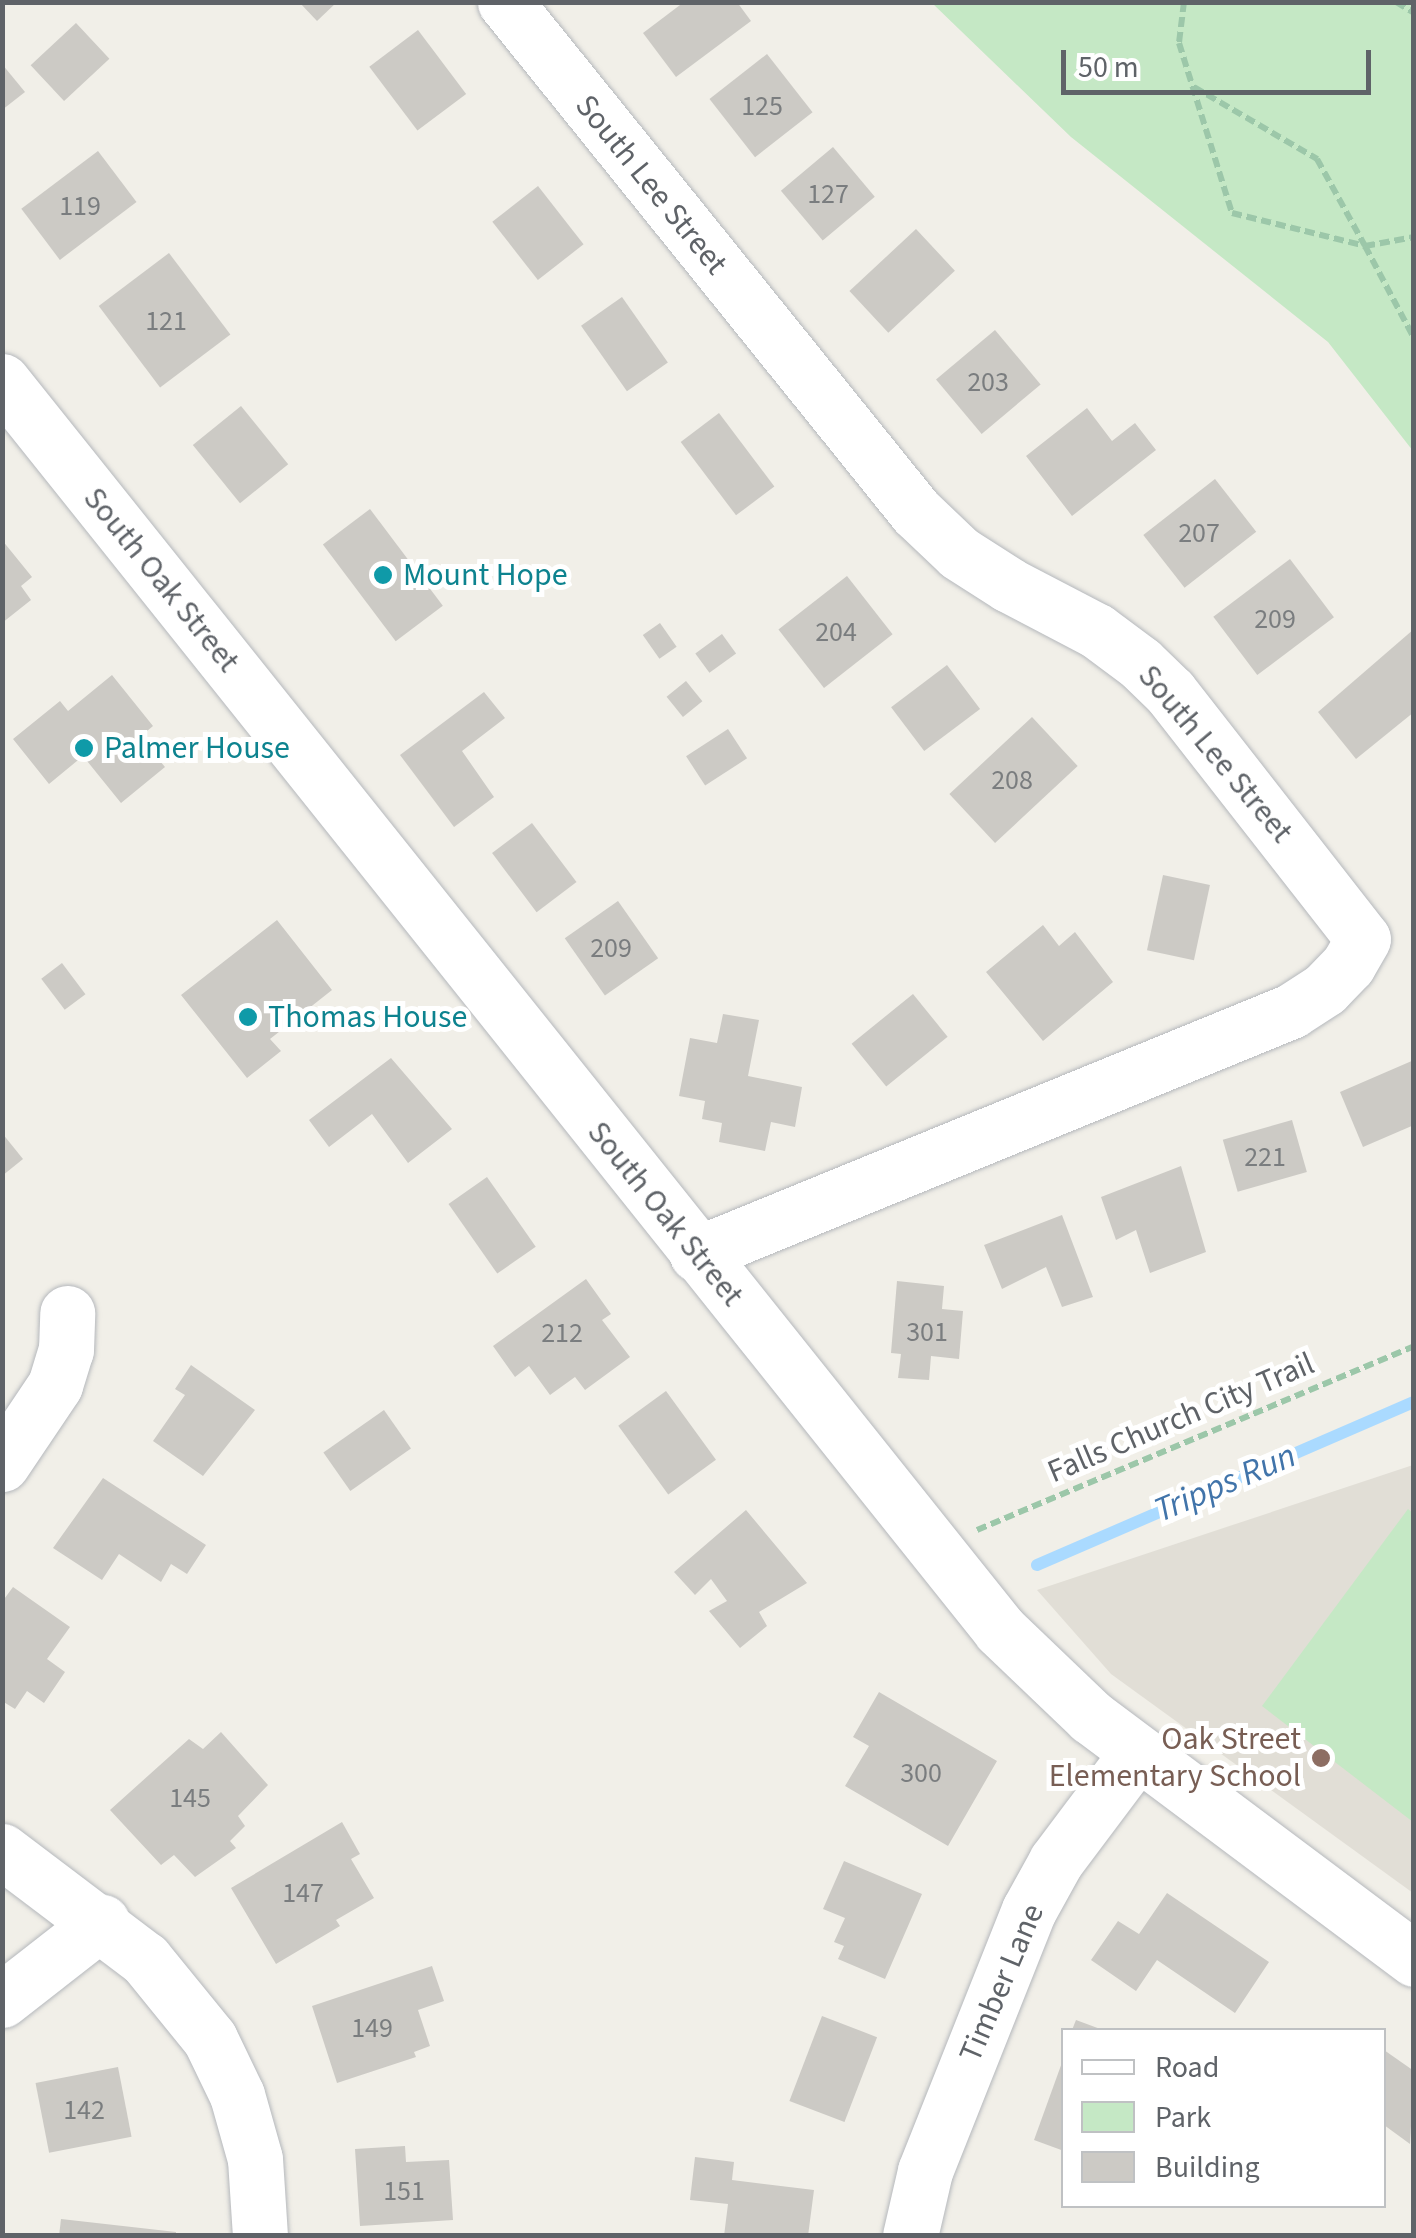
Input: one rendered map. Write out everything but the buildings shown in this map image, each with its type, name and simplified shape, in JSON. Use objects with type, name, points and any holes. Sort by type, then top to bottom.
[{"type":"street","name":"South Lee Street","points":[[505,2],[916,512],[959,553],[1009,586],[1098,631],[1150,672],[1170,692],[1363,939],[1348,965],[1325,989],[1291,1011],[696,1254]]},
{"type":"street","name":"South Oak Street","points":[[2,381],[696,1254],[959,1552],[986,1613],[1045,1677],[1137,1752],[1414,1959]]},
{"type":"street","points":[[2,1464],[55,1384],[66,1350],[66,1313]]},
{"type":"street","name":"Timber Lane","points":[[910,2236],[925,2171],[1029,1910],[1056,1861],[1137,1752]]},
{"type":"street","points":[[2,1851],[102,1922],[170,1985],[223,2063],[237,2094],[255,2158],[260,2236]]},
{"type":"street","points":[[2,2000],[102,1922]]},
{"type":"path","points":[[1184,2],[1179,43],[1232,213],[1365,246],[1414,236]]},
{"type":"path","points":[[1396,2],[1414,13]]},
{"type":"path","points":[[1193,86],[1317,159],[1414,338]]},
{"type":"path","name":"Falls Church City Trail","points":[[959,1552],[1414,1346]]},
{"type":"shaded area","name":"Oak Street Elementary School","points":[[1413,1465],[1413,1893],[1111,1674],[1037,1590]]},
{"type":"green space","points":[[932,3],[1413,3],[1413,451],[1328,342],[1071,137]]},
{"type":"green space","points":[[1408,1509],[1414,1514],[1413,1822],[1262,1706]]},
{"type":"waterway","name":"Tripps Run","points":[[1037,1565],[1414,1402]]},
{"type":"place","name":"Mount Hope","points":[[383,575]]},
{"type":"place","name":"Palmer House","points":[[84,748]]},
{"type":"place","name":"Thomas House","points":[[248,1017]]},
{"type":"place","name":"Oak Street Elementary School","points":[[1321,1758]]}]
